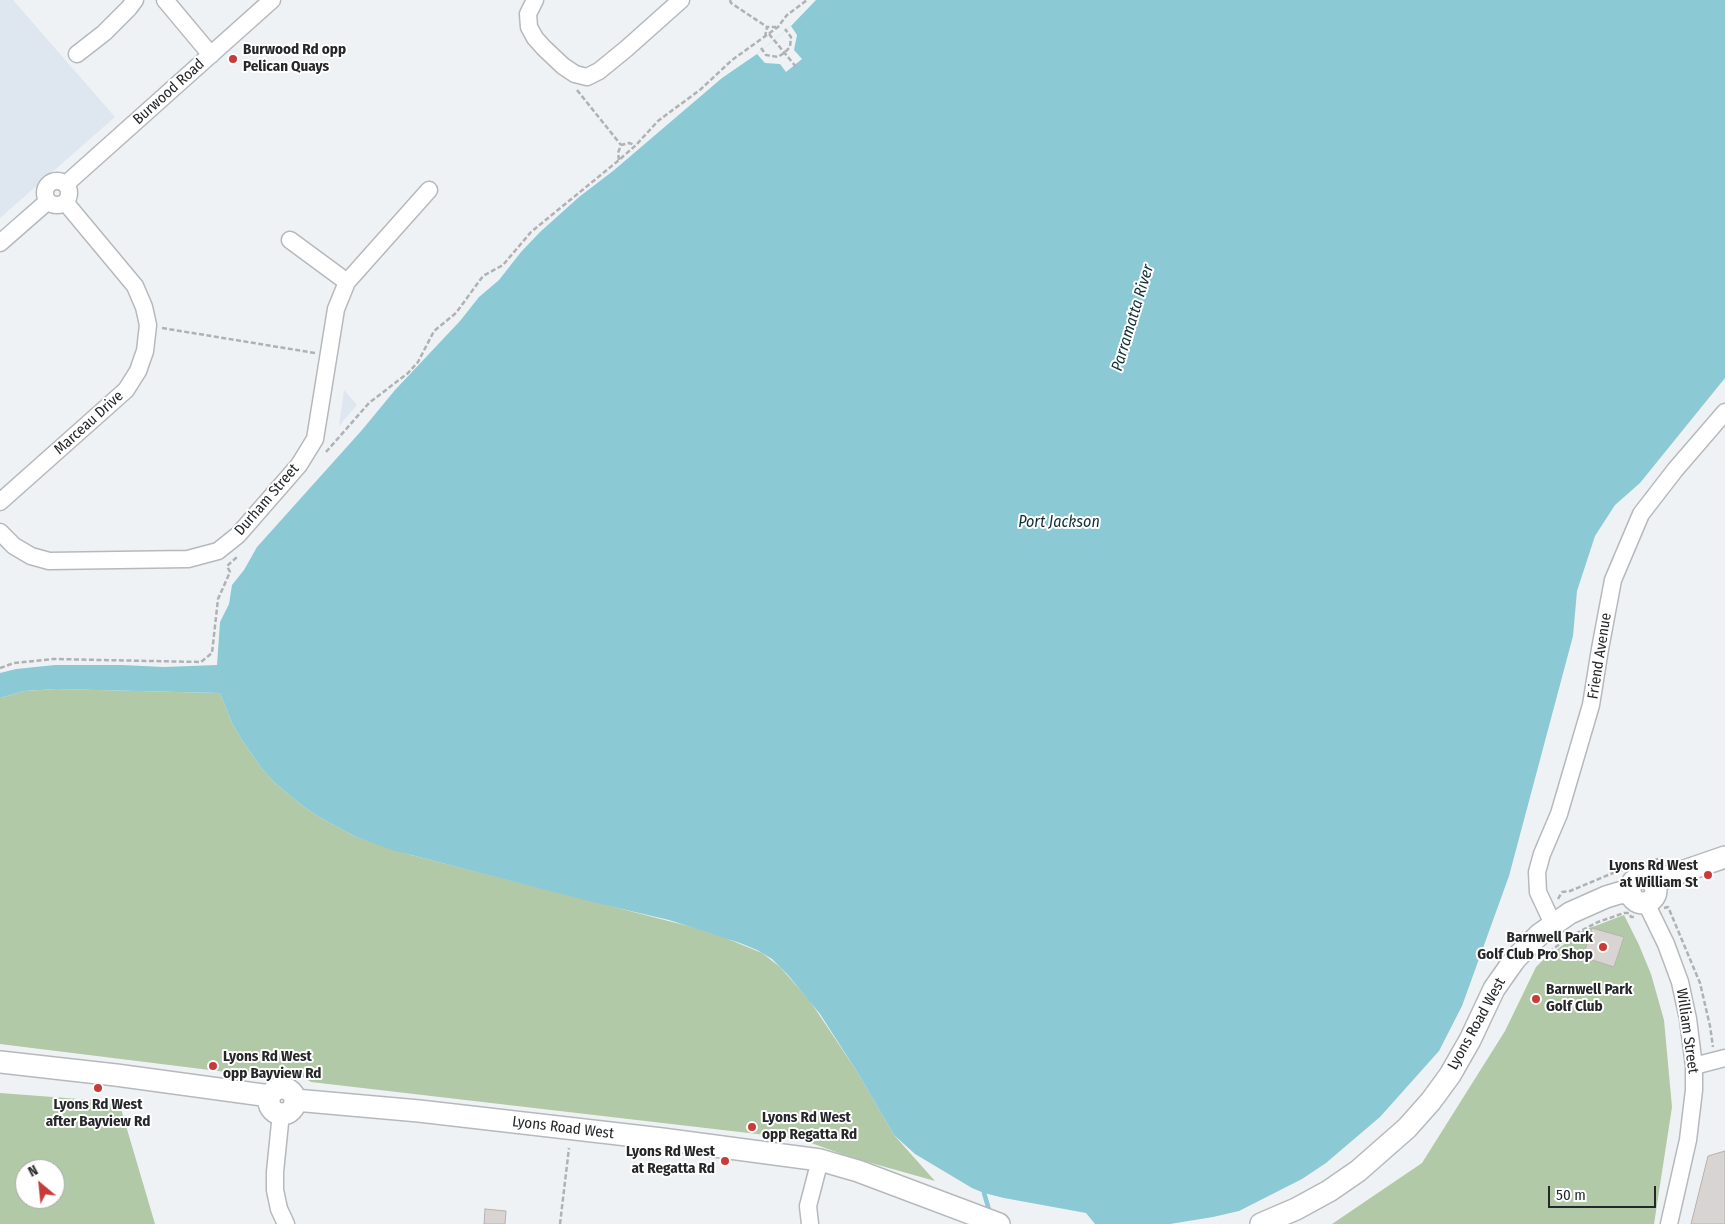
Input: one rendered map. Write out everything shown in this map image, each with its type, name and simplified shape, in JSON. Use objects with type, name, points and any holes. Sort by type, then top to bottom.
[{"type":"main road","name":"Lyons Road West","points":[[1261,1224],[1296,1209],[1329,1191],[1358,1171],[1407,1128],[1431,1101],[1450,1075],[1470,1040],[1494,989],[1508,969],[1526,948],[1553,924],[1570,913],[1619,893],[1641,899],[1674,875],[1725,857]]},
{"type":"main road","name":"Lyons Road West","points":[[0,1062],[146,1079],[282,1103],[419,1111],[662,1139],[820,1160],[858,1171],[999,1224]]},
{"type":"street","points":[[77,54],[104,33],[135,0]]},
{"type":"street","points":[[165,0],[210,55]]},
{"type":"street","name":"Burwood Road","points":[[66,184],[272,0]]},
{"type":"street","points":[[535,0],[528,14],[529,27],[535,38],[553,58],[575,74],[587,77],[600,71],[681,0]]},
{"type":"street","points":[[58,181],[66,184],[69,191],[66,202],[58,206],[48,201],[45,193],[48,186],[58,181]]},
{"type":"street","name":"Durham Street","points":[[0,532],[14,546],[31,556],[49,561],[188,559],[218,551],[238,535],[257,514],[299,465],[315,439],[336,309],[347,282],[429,190]]},
{"type":"street","points":[[0,243],[48,201]]},
{"type":"street","name":"Marceau Drive","points":[[0,502],[126,390],[138,371],[145,350],[148,325],[144,307],[134,286],[66,202]]},
{"type":"street","points":[[290,240],[347,282]]},
{"type":"street","name":"Friend Avenue","points":[[1553,924],[1538,892],[1537,872],[1542,854],[1559,814],[1592,706],[1613,580],[1641,514],[1725,412]]},
{"type":"street","name":"William Street","points":[[1641,899],[1666,944],[1680,982],[1688,1019],[1694,1066],[1694,1090],[1688,1140],[1669,1224]]},
{"type":"street","points":[[1694,1066],[1725,1058]]},
{"type":"street","points":[[282,1103],[275,1190],[279,1209],[286,1224]]},
{"type":"street","points":[[810,1224],[808,1206],[820,1160]]},
{"type":"path","points":[[730,0],[767,27],[778,27]]},
{"type":"path","points":[[320,459],[369,403],[418,362],[434,332],[456,313],[483,276],[503,265],[531,232],[636,146],[658,120],[701,89],[732,60],[778,27],[787,15],[807,0]]},
{"type":"path","points":[[765,37],[767,27]]},
{"type":"path","points":[[761,48],[766,55],[778,58],[790,47],[791,37],[784,29]]},
{"type":"path","points":[[769,34],[797,68]]},
{"type":"path","points":[[580,76],[577,90],[621,146]]},
{"type":"path","points":[[619,160],[618,153],[621,146],[629,143],[636,146]]},
{"type":"path","points":[[148,325],[329,355]]},
{"type":"path","points":[[0,668],[14,663],[53,659],[201,662],[212,653],[218,599],[230,572],[227,566],[237,557]]},
{"type":"path","points":[[1570,891],[1613,873],[1661,858]]},
{"type":"path","points":[[1545,955],[1569,937],[1598,922],[1624,913],[1641,899]]},
{"type":"path","points":[[560,1224],[562,1220],[569,1148]]},
{"type":"shaded area","points":[[0,0],[13,0],[115,117],[0,218]]},
{"type":"shaded area","points":[[344,390],[357,405],[339,426]]},
{"type":"green space","points":[[56,689],[220,693],[233,725],[242,740],[262,769],[275,783],[304,807],[354,836],[411,855],[688,926],[723,937],[762,953],[780,967],[810,1001],[856,1070],[894,1135],[935,1181],[850,1157],[800,1139],[311,1082],[286,1067],[258,1076],[0,1044],[0,698],[24,691]]},
{"type":"green space","name":"Barnwell Park Golf Club","points":[[1624,915],[1651,974],[1664,1020],[1672,1107],[1654,1224],[1332,1224],[1422,1163],[1505,1031],[1536,967],[1582,931]]},
{"type":"green space","points":[[0,1093],[119,1102],[155,1224],[0,1224]]},
{"type":"water","name":"Port Jackson","points":[[816,0],[1725,0],[1725,378],[1640,483],[1615,505],[1595,536],[1577,591],[1573,636],[1509,876],[1462,1006],[1439,1051],[1380,1117],[1326,1163],[1302,1179],[1239,1211],[1170,1224],[1095,1224],[1086,1213],[1004,1198],[972,1188],[915,1154],[894,1135],[820,1014],[788,975],[772,959],[740,943],[669,920],[392,850],[354,836],[304,807],[275,783],[262,769],[242,740],[233,725],[220,693],[56,689],[24,691],[0,698],[0,673],[16,669],[55,665],[164,667],[217,665],[220,622],[229,604],[232,585],[244,570],[257,547],[362,430],[395,390],[460,321],[479,297],[499,280],[540,232],[579,197],[613,171],[722,78],[757,54],[791,26]]},
{"type":"pier","points":[[791,26],[797,35],[794,50],[802,59],[786,72],[780,64],[765,63],[757,54]]},
{"type":"building","name":"Barnwell Park Golf Club Pro Shop","points":[[1592,928],[1624,937],[1614,967],[1583,957]]},
{"type":"building","points":[[1725,1151],[1725,1224],[1691,1224],[1708,1156]]},
{"type":"building","points":[[485,1209],[506,1211],[505,1224],[484,1224]]},
{"type":"waterway","points":[[984,1193],[990,1213]]},
{"type":"place","name":"Burwood Rd opp Pelican Quays","points":[[233,59]]},
{"type":"place","name":"Lyons Rd West at William St","points":[[1708,875]]},
{"type":"place","name":"Barnwell Park Golf Club Pro Shop","points":[[1603,947]]},
{"type":"place","name":"Barnwell Park Golf Club","points":[[1536,999]]},
{"type":"place","name":"Lyons Rd West opp Bayview Rd","points":[[213,1066]]},
{"type":"place","name":"Lyons Rd West after Bayview Rd","points":[[98,1088]]},
{"type":"place","name":"Lyons Rd West opp Regatta Rd","points":[[752,1127]]},
{"type":"place","name":"Lyons Rd West at Regatta Rd","points":[[725,1161]]},
{"type":"water label","name":"Parramatta River","points":[[1133,318]]}]
